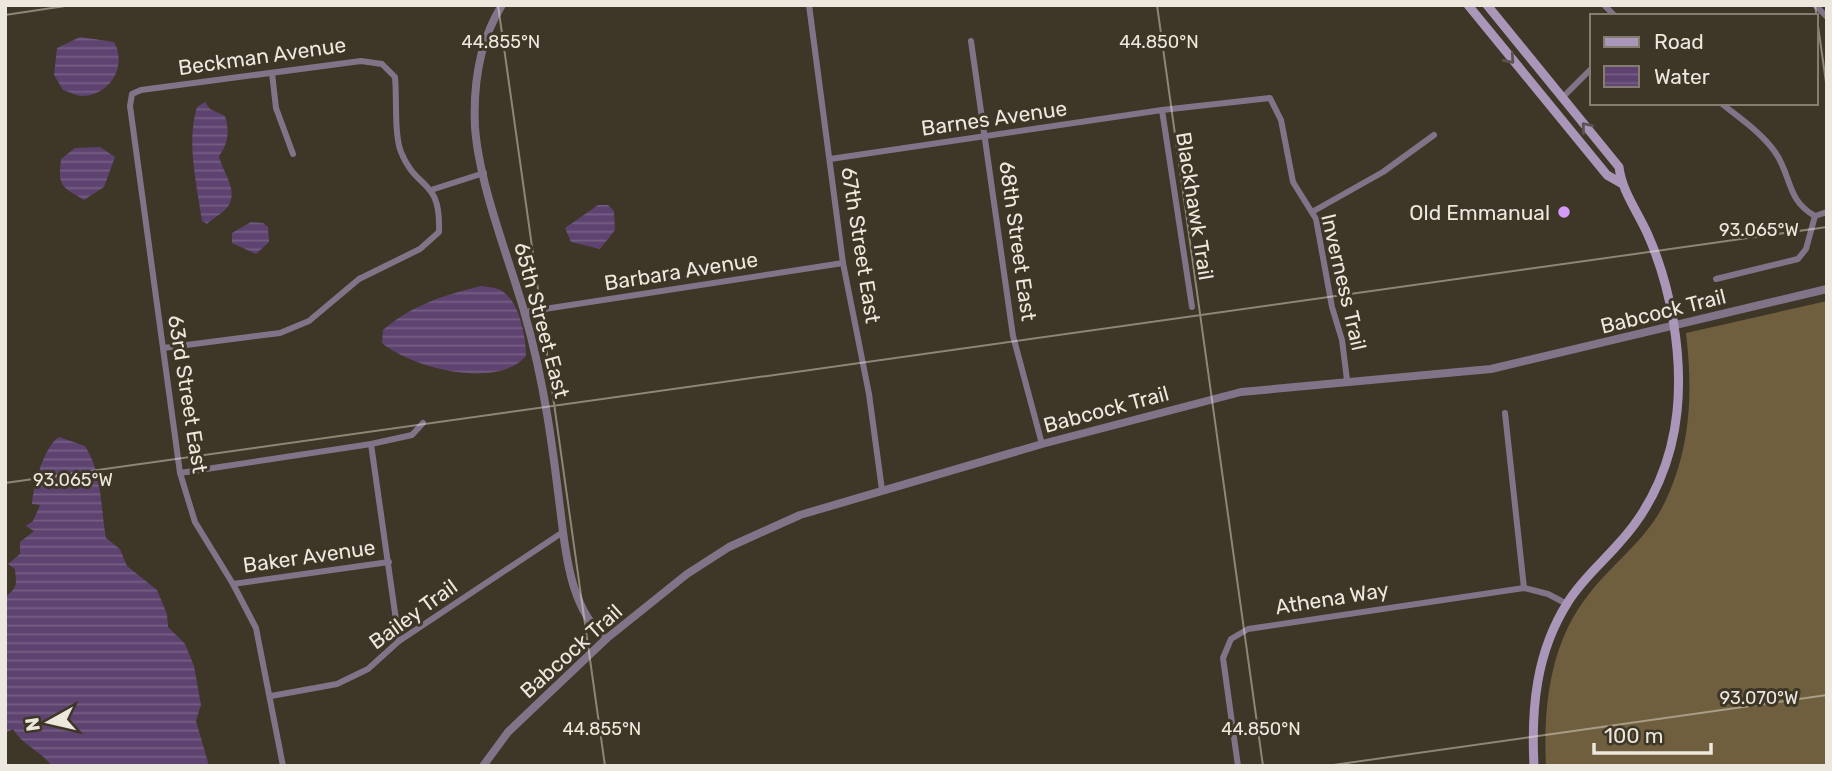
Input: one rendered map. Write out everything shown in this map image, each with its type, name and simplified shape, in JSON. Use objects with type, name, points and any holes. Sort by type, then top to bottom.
[{"type":"main road","points":[[1468,5],[1607,175],[1621,183]]},
{"type":"main road","points":[[1487,5],[1619,167],[1621,183],[1649,237],[1665,282],[1673,326],[1677,413],[1661,478],[1636,523],[1566,604],[1545,651],[1536,682],[1532,710],[1534,766]]},
{"type":"street","name":"65th Street East","points":[[502,5],[482,50],[475,88],[475,130],[484,173],[525,312],[547,399],[563,532],[577,600],[592,627],[607,639]]},
{"type":"street","name":"67th Street East","points":[[808,5],[843,263],[867,381],[882,490]]},
{"type":"street","points":[[1815,5],[1827,17]]},
{"type":"street","name":"68th Street East","points":[[971,41],[1013,336],[1042,444]]},
{"type":"street","name":"Beckman Avenue","points":[[132,94],[141,90],[361,61],[382,64],[395,77],[401,151],[413,172],[431,190]]},
{"type":"street","points":[[1562,98],[1590,70]]},
{"type":"street","points":[[272,73],[276,108],[293,154]]},
{"type":"street","name":"63rd Street East","points":[[132,94],[130,106],[180,473],[195,522],[256,628],[283,766]]},
{"type":"street","name":"Inverness Trail","points":[[1162,110],[1270,98],[1281,120],[1293,182],[1312,212],[1342,340],[1347,380]]},
{"type":"street","points":[[1723,105],[1758,133],[1775,153],[1800,208],[1815,216],[1827,212]]},
{"type":"street","name":"Barnes Avenue","points":[[830,159],[1162,110]]},
{"type":"street","name":"Blackhawk Trail","points":[[1162,110],[1192,307]]},
{"type":"street","points":[[1312,212],[1383,172],[1434,135]]},
{"type":"street","points":[[163,348],[280,333],[309,321],[359,279],[420,248],[439,232],[440,206],[431,190],[484,173]]},
{"type":"street","points":[[1716,279],[1798,259],[1806,249],[1815,216]]},
{"type":"street","name":"Barbara Avenue","points":[[525,312],[843,263]]},
{"type":"street","name":"Babcock Trail","points":[[483,766],[508,732],[607,639],[687,574],[729,547],[772,525],[1042,444],[1241,392],[1347,380],[1491,369],[1827,289]]},
{"type":"street","points":[[1505,413],[1524,588]]},
{"type":"street","points":[[180,473],[412,435],[423,423]]},
{"type":"street","points":[[371,443],[399,640]]},
{"type":"street","name":"Bailey Trail","points":[[271,696],[337,684],[368,669],[399,640],[563,532]]},
{"type":"street","name":"Baker Avenue","points":[[233,584],[389,562]]},
{"type":"street","name":"Athena Way","points":[[1238,766],[1223,658],[1231,639],[1248,629],[1524,588],[1548,594],[1566,604]]},
{"type":"shaded area","points":[[1827,301],[1827,766],[1546,766],[1548,698],[1557,654],[1565,633],[1589,594],[1657,517],[1680,463],[1689,399],[1686,333]]},
{"type":"water","points":[[80,37],[114,42],[119,59],[118,68],[109,83],[95,94],[85,96],[63,90],[54,75],[57,48]]},
{"type":"water","points":[[205,102],[210,109],[225,116],[227,137],[219,156],[232,193],[227,208],[207,224],[202,221],[192,149],[197,107]]},
{"type":"water","points":[[100,147],[115,157],[104,187],[84,200],[63,185],[60,175],[61,159],[75,148]]},
{"type":"water","points":[[598,205],[608,205],[614,211],[615,230],[600,249],[571,242],[565,228]]},
{"type":"water","points":[[251,222],[263,223],[268,227],[269,242],[256,254],[232,243],[232,233]]},
{"type":"water","points":[[481,286],[496,288],[505,293],[520,318],[526,356],[513,366],[495,372],[454,372],[413,360],[382,343],[383,330],[417,307]]},
{"type":"water","points":[[59,437],[85,446],[98,479],[106,538],[120,549],[127,566],[157,590],[167,614],[168,627],[185,644],[194,666],[201,705],[196,721],[209,766],[52,766],[13,729],[5,733],[5,597],[13,591],[16,582],[15,569],[8,564],[20,554],[20,542],[34,531],[26,526],[33,521],[40,505],[32,504],[37,478],[44,458]]},
{"type":"place","name":"Old Emmanual","points":[[1564,212]]}]
